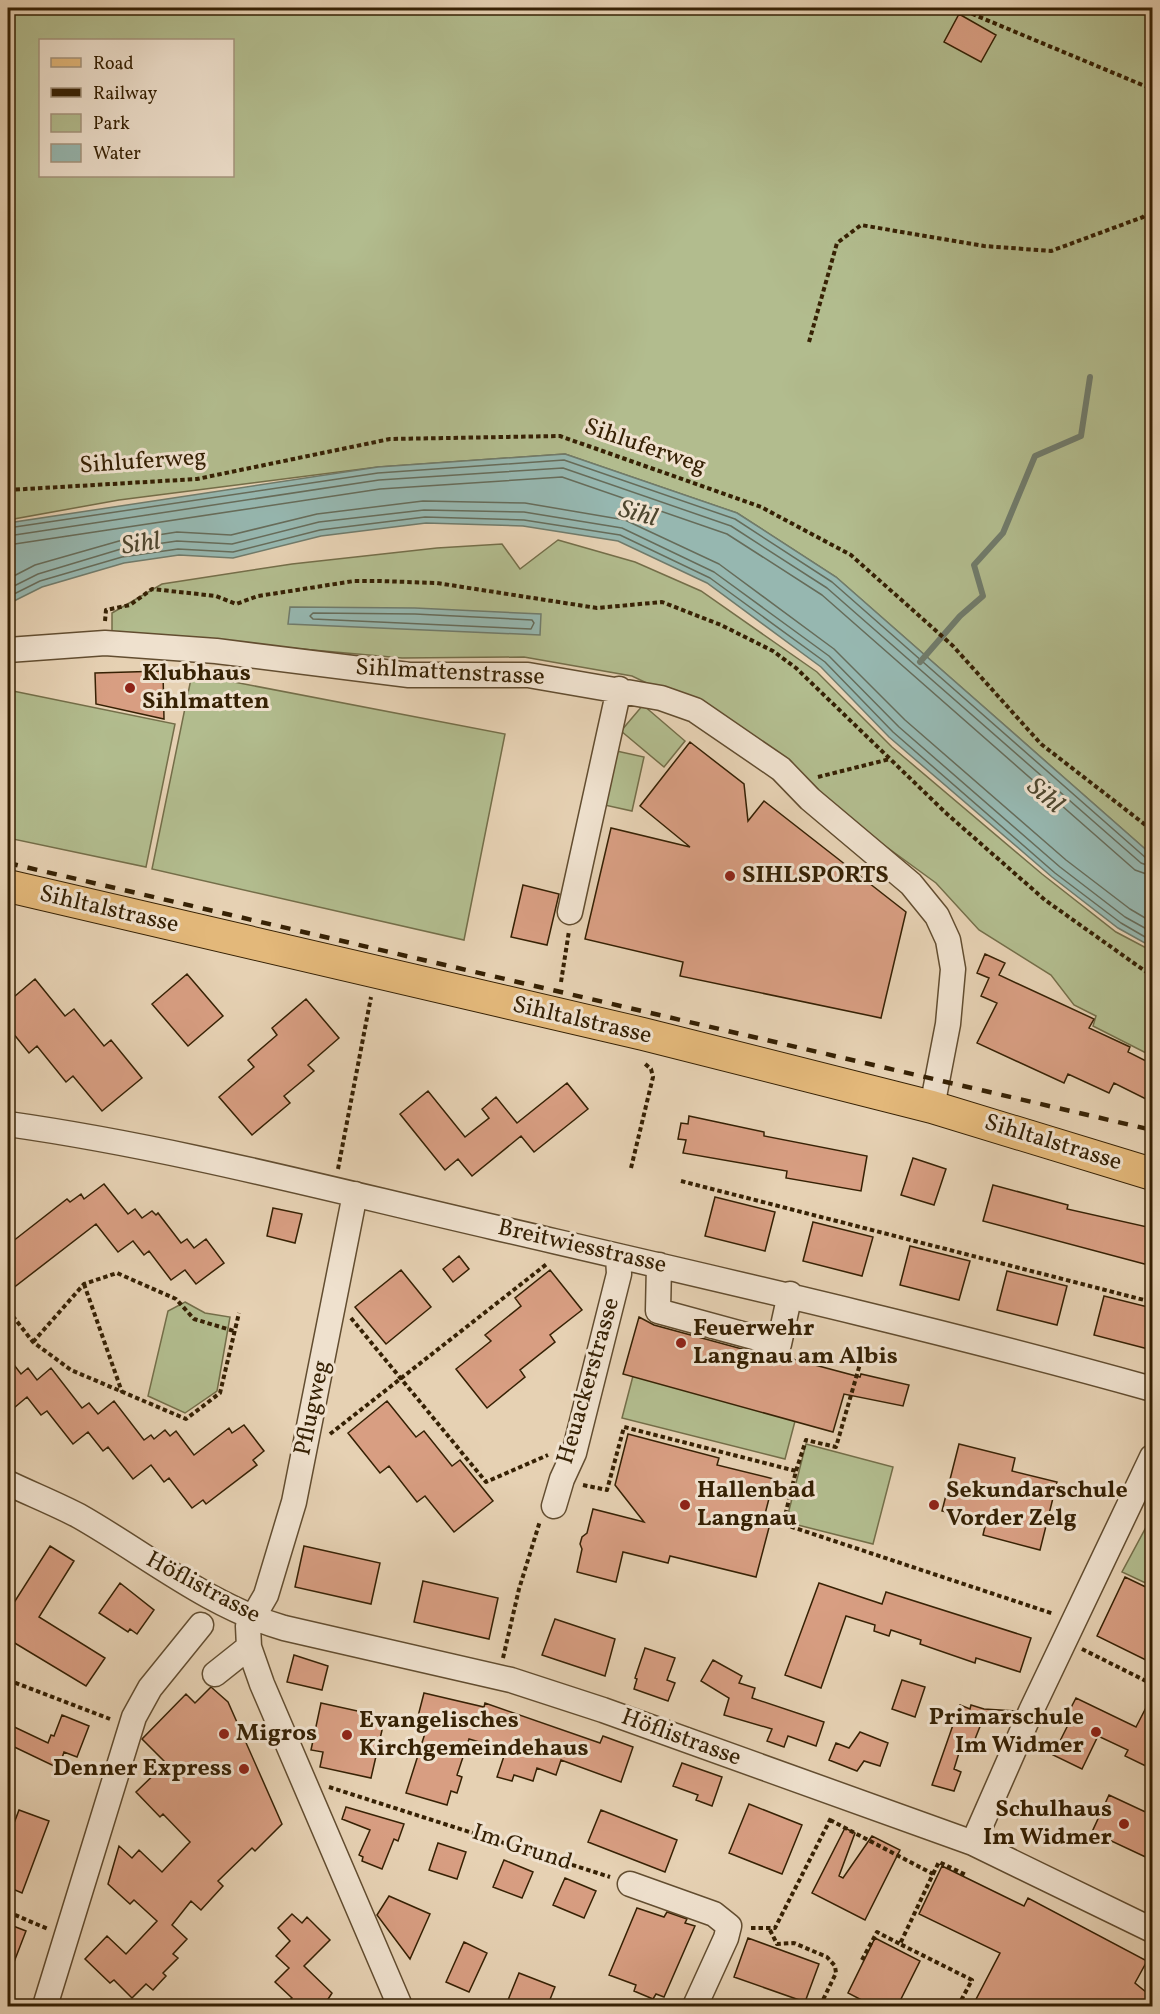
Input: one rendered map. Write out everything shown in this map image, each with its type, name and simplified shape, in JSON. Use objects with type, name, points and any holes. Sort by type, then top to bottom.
[{"type":"main road","name":"Sihltalstrasse","points":[[8,886],[643,1034],[932,1107],[1152,1174]]},
{"type":"street","name":"Sihlmattenstrasse","points":[[8,650],[105,643],[216,651],[409,675],[528,675],[619,689],[661,698],[695,710],[759,753],[795,783],[810,799],[911,884],[937,916],[948,940],[953,969],[948,1024],[932,1107]]},
{"type":"street","points":[[570,912],[619,689]]},
{"type":"street","name":"Breitwiesstrasse","points":[[8,1124],[74,1133],[790,1294],[1152,1389]]},
{"type":"street","name":"Pflugweg","points":[[252,1617],[266,1595],[294,1502],[335,1299],[344,1192]]},
{"type":"street","name":"Heuackerstrasse","points":[[554,1506],[562,1479],[574,1454],[619,1275],[618,1256]]},
{"type":"street","points":[[659,1265],[658,1311],[779,1344],[790,1294]]},
{"type":"street","points":[[973,1843],[1152,1457]]},
{"type":"street","name":"Höflistrasse","points":[[8,1484],[77,1516],[206,1594],[252,1617],[284,1628],[499,1677],[603,1710],[973,1843],[1152,1930]]},
{"type":"street","points":[[252,1617],[247,1637],[262,1684],[405,2004]]},
{"type":"street","points":[[45,2007],[134,1717],[150,1688],[201,1625]]},
{"type":"street","points":[[215,1674],[249,1647]]},
{"type":"street","points":[[630,1884],[714,1914],[729,1926],[726,1938],[695,2007]]},
{"type":"path","points":[[958,8],[1152,89]]},
{"type":"path","points":[[809,342],[837,243],[861,225],[984,246],[1051,251],[1143,217],[1152,208]]},
{"type":"path","name":"Sihluferweg","points":[[8,490],[197,479],[390,439],[560,436],[761,507],[851,555],[933,626],[1041,744],[1152,830]]},
{"type":"path","points":[[105,615],[106,610],[130,605],[152,589],[216,596],[236,604],[258,596],[354,581],[436,583],[597,608],[662,602],[721,625],[773,651],[796,668],[947,814],[1045,900],[1152,976]]},
{"type":"path","points":[[795,783],[890,759]]},
{"type":"path","points":[[561,982],[569,944],[570,912]]},
{"type":"path","points":[[344,1192],[376,973]]},
{"type":"path","points":[[632,1168],[653,1077],[651,1068],[637,1059]]},
{"type":"path","points":[[681,1181],[1152,1302]]},
{"type":"path","points":[[303,1455],[557,1256],[560,1242]]},
{"type":"path","points":[[33,1342],[84,1284],[117,1273],[176,1299],[194,1319],[234,1331]]},
{"type":"path","points":[[84,1284],[122,1392]]},
{"type":"path","points":[[335,1299],[486,1482],[562,1450],[574,1454]]},
{"type":"path","points":[[8,1310],[33,1342],[72,1370],[186,1419],[220,1394],[238,1313]]},
{"type":"path","points":[[860,1364],[836,1447],[806,1440],[783,1524],[1043,1609],[1070,1631],[1152,1684]]},
{"type":"path","points":[[562,1479],[607,1490],[624,1427],[796,1471]]},
{"type":"path","points":[[499,1677],[519,1589],[544,1509],[554,1506]]},
{"type":"path","points":[[8,1680],[117,1722]]},
{"type":"path","name":"Im Grund","points":[[310,1792],[330,1786],[630,1884]]},
{"type":"path","points":[[729,1926],[770,1930],[775,1928],[833,1814]]},
{"type":"path","points":[[830,1820],[933,1874]]},
{"type":"path","points":[[900,1944],[939,1862],[966,1875]]},
{"type":"path","points":[[8,1912],[44,1927]]},
{"type":"path","points":[[770,1930],[777,1944],[794,1943],[827,1957],[835,1966],[836,1972],[820,2007]]},
{"type":"path","points":[[862,1960],[877,1932],[972,1980],[958,2007]]},
{"type":"green space","points":[[8,8],[1152,8],[1152,855],[836,577],[737,513],[565,454],[378,467],[119,500],[8,520]]},
{"type":"green space","points":[[558,540],[635,562],[701,591],[817,672],[892,747],[1042,874],[1116,932],[1152,951],[1152,1056],[1093,1026],[1096,1016],[1074,1005],[1051,975],[979,930],[936,883],[807,789],[746,730],[632,676],[524,657],[402,658],[112,632],[112,613],[162,584],[292,564],[437,548],[502,544],[520,569]]},
{"type":"green space","points":[[192,674],[505,734],[464,940],[152,869]]},
{"type":"green space","points":[[8,690],[175,724],[146,867],[8,838]]},
{"type":"green space","points":[[643,705],[685,741],[664,767],[621,731]]},
{"type":"green space","points":[[612,750],[644,757],[632,811],[600,804]]},
{"type":"green space","points":[[185,1302],[205,1313],[230,1317],[217,1391],[185,1413],[148,1396],[168,1311]]},
{"type":"green space","points":[[645,1330],[808,1372],[785,1459],[622,1418]]},
{"type":"green space","points":[[806,1444],[893,1467],[873,1544],[786,1522]]},
{"type":"green space","points":[[1152,1516],[1152,1586],[1122,1572]]},
{"type":"water","name":"Sihl","points":[[565,454],[737,513],[836,577],[1152,855],[1152,947],[1118,928],[1052,877],[889,737],[821,667],[707,583],[618,541],[523,526],[426,523],[321,536],[233,558],[179,555],[124,563],[42,587],[8,604],[8,523],[378,467]]},
{"type":"water","points":[[290,607],[415,608],[541,614],[540,635],[288,624]]},
{"type":"building","points":[[959,14],[996,35],[981,62],[944,42]]},
{"type":"building","name":"Klubhaus Sihlmatten","points":[[163,671],[164,719],[96,704],[95,673]]},
{"type":"building","name":"SIHLSPORTS","points":[[690,742],[744,784],[748,821],[764,801],[906,912],[881,1018],[680,976],[683,962],[585,939],[611,828],[690,847],[640,806]]},
{"type":"building","points":[[523,885],[559,894],[547,945],[511,937]]},
{"type":"building","points":[[985,954],[1005,963],[999,975],[1094,1019],[1089,1028],[1130,1047],[1128,1052],[1152,1064],[1152,1102],[1114,1083],[1109,1093],[1068,1074],[1064,1083],[977,1043],[997,1003],[981,996],[989,978],[977,973]]},
{"type":"building","points":[[187,974],[223,1016],[188,1046],[152,1004]]},
{"type":"building","points":[[35,979],[65,1016],[74,1009],[104,1046],[111,1040],[142,1078],[102,1111],[73,1076],[66,1082],[37,1046],[29,1053],[8,1027],[8,1002]]},
{"type":"building","points":[[306,999],[339,1038],[308,1065],[314,1071],[284,1096],[290,1103],[252,1135],[219,1097],[254,1067],[248,1060],[277,1035],[272,1028]]},
{"type":"building","points":[[567,1083],[588,1109],[534,1152],[521,1136],[472,1176],[458,1159],[445,1170],[400,1114],[428,1091],[465,1137],[489,1118],[482,1109],[496,1097],[517,1123]]},
{"type":"building","points":[[689,1116],[764,1132],[764,1136],[867,1156],[861,1191],[786,1178],[787,1171],[683,1153],[686,1140],[678,1139],[681,1123],[688,1124]]},
{"type":"building","points":[[913,1158],[946,1169],[934,1205],[901,1195]]},
{"type":"building","points":[[104,1184],[128,1214],[135,1209],[142,1218],[152,1211],[156,1215],[158,1213],[181,1243],[187,1239],[194,1248],[206,1239],[224,1263],[196,1284],[185,1270],[171,1280],[149,1251],[144,1255],[133,1241],[118,1252],[96,1224],[8,1292],[8,1245],[67,1199],[70,1202],[81,1194],[84,1199]]},
{"type":"building","points":[[993,1185],[1068,1205],[1067,1209],[1152,1228],[1152,1266],[983,1221]]},
{"type":"building","points":[[715,1197],[775,1212],[765,1251],[705,1236]]},
{"type":"building","points":[[273,1208],[302,1214],[295,1243],[267,1236]]},
{"type":"building","points":[[813,1222],[873,1237],[862,1276],[803,1261]]},
{"type":"building","points":[[910,1246],[970,1261],[959,1300],[900,1285]]},
{"type":"building","points":[[459,1256],[469,1269],[453,1282],[443,1269]]},
{"type":"building","points":[[401,1270],[431,1307],[386,1344],[355,1307]]},
{"type":"building","points":[[550,1270],[582,1310],[550,1335],[555,1342],[520,1370],[525,1377],[487,1408],[456,1369],[491,1341],[485,1335],[521,1306],[515,1298]]},
{"type":"building","points":[[1007,1271],[1067,1286],[1057,1325],[997,1310]]},
{"type":"building","points":[[1104,1296],[1152,1308],[1152,1350],[1094,1335]]},
{"type":"building","points":[[639,1317],[654,1325],[775,1358],[785,1357],[860,1377],[861,1374],[909,1385],[903,1406],[844,1394],[833,1432],[623,1374]]},
{"type":"building","points":[[8,1357],[21,1374],[28,1368],[37,1380],[51,1368],[82,1408],[89,1403],[98,1414],[114,1401],[144,1440],[151,1435],[154,1439],[165,1430],[170,1436],[176,1431],[194,1455],[229,1428],[232,1433],[244,1425],[264,1451],[253,1460],[257,1465],[206,1504],[203,1500],[192,1508],[169,1478],[164,1482],[151,1465],[133,1479],[108,1447],[103,1451],[88,1432],[73,1444],[47,1411],[41,1415],[27,1397],[8,1413]]},
{"type":"building","points":[[387,1401],[416,1437],[424,1431],[452,1466],[460,1460],[493,1501],[454,1532],[425,1496],[417,1502],[389,1466],[380,1473],[348,1433]]},
{"type":"building","name":"Hallenbad Langnau","points":[[628,1434],[719,1458],[717,1465],[774,1479],[764,1518],[771,1520],[756,1577],[670,1556],[668,1563],[623,1552],[616,1582],[577,1572],[582,1549],[580,1544],[582,1537],[587,1533],[593,1509],[644,1522],[615,1485]]},
{"type":"building","points":[[959,1444],[1015,1458],[1012,1471],[1057,1482],[1040,1550],[983,1535],[986,1522],[942,1511]]},
{"type":"building","points":[[50,1546],[74,1561],[39,1617],[105,1658],[86,1686],[8,1639],[8,1612]]},
{"type":"building","points":[[304,1546],[380,1563],[371,1604],[295,1587]]},
{"type":"building","points":[[1125,1577],[1152,1590],[1152,1663],[1097,1636]]},
{"type":"building","points":[[423,1581],[498,1598],[489,1639],[414,1622]]},
{"type":"building","points":[[120,1583],[154,1610],[137,1634],[130,1629],[128,1632],[99,1613]]},
{"type":"building","points":[[819,1583],[882,1604],[886,1592],[1031,1638],[1020,1672],[976,1658],[975,1663],[920,1644],[921,1640],[891,1630],[889,1636],[874,1631],[875,1625],[846,1616],[821,1688],[785,1675]]},
{"type":"building","points":[[555,1619],[615,1639],[605,1676],[542,1655]]},
{"type":"building","points":[[645,1648],[675,1658],[667,1680],[675,1683],[668,1701],[634,1689],[637,1679],[635,1678]]},
{"type":"building","points":[[294,1655],[328,1666],[322,1690],[287,1682]]},
{"type":"building","points":[[713,1660],[742,1676],[739,1683],[755,1688],[752,1698],[824,1722],[816,1746],[788,1736],[784,1747],[767,1741],[772,1729],[724,1715],[729,1698],[701,1681]]},
{"type":"building","points":[[902,1680],[925,1687],[915,1717],[892,1709]]},
{"type":"building","points":[[211,1687],[228,1702],[282,1824],[255,1851],[252,1848],[218,1881],[223,1886],[201,1910],[191,1901],[172,1925],[187,1939],[173,1954],[178,1958],[163,1973],[166,1976],[153,1990],[146,1984],[132,1998],[114,1980],[110,1983],[85,1959],[107,1936],[126,1954],[157,1921],[134,1900],[130,1904],[108,1884],[119,1846],[132,1858],[139,1850],[162,1872],[190,1842],[163,1814],[160,1817],[136,1792],[166,1763],[142,1739],[186,1694],[195,1703]]},
{"type":"building","points":[[424,1693],[484,1707],[485,1703],[600,1743],[603,1736],[633,1747],[621,1782],[561,1760],[556,1775],[537,1768],[533,1781],[514,1775],[512,1781],[497,1777],[506,1750],[469,1739],[457,1775],[462,1777],[457,1793],[451,1791],[447,1805],[406,1793],[427,1727],[416,1724]]},
{"type":"building","points":[[1152,1696],[1152,1769],[1125,1756],[1128,1750],[1098,1736],[1082,1769],[1053,1755],[1069,1723],[1064,1721],[1076,1698],[1136,1727]]},
{"type":"building","name":"Evangelisches Kirchgemeindehaus","points":[[321,1703],[385,1717],[371,1778],[320,1767],[323,1752],[311,1750]]},
{"type":"building","points":[[960,1705],[970,1709],[971,1705],[984,1709],[1015,1711],[1009,1725],[981,1724],[973,1744],[963,1740],[954,1769],[961,1772],[954,1791],[932,1785]]},
{"type":"building","points":[[62,1715],[89,1726],[77,1757],[64,1752],[61,1761],[57,1759],[54,1766],[8,1744],[8,1724],[48,1743],[51,1735],[54,1736]]},
{"type":"building","points":[[860,1732],[888,1743],[880,1766],[864,1761],[857,1771],[829,1760],[836,1743],[849,1748]]},
{"type":"building","points":[[682,1763],[722,1777],[712,1806],[696,1800],[698,1795],[673,1786]]},
{"type":"building","name":"Schulhaus Im Widmer","points":[[1109,1795],[1152,1815],[1152,1860],[1092,1832]]},
{"type":"building","points":[[749,1804],[802,1825],[782,1874],[729,1853]]},
{"type":"building","points":[[346,1807],[404,1824],[398,1841],[394,1839],[382,1869],[362,1861],[363,1857],[359,1855],[370,1830],[342,1819]]},
{"type":"building","points":[[19,1810],[49,1821],[22,1893],[8,1887],[8,1839]]},
{"type":"building","points":[[601,1810],[677,1840],[665,1872],[588,1842]]},
{"type":"building","points":[[845,1828],[855,1833],[839,1876],[843,1878],[872,1836],[900,1850],[865,1920],[812,1893]]},
{"type":"building","points":[[438,1843],[466,1852],[457,1879],[429,1870]]},
{"type":"building","points":[[504,1860],[533,1872],[522,1898],[493,1887]]},
{"type":"building","points":[[942,1866],[1024,1906],[1028,1898],[1147,1961],[1135,1983],[1152,1997],[1152,2007],[972,2007],[1000,1953],[919,1914]]},
{"type":"building","points":[[565,1878],[596,1891],[584,1918],[553,1905]]},
{"type":"building","points":[[389,1896],[430,1914],[410,1959],[377,1915]]},
{"type":"building","points":[[637,1908],[664,1917],[667,1912],[687,1919],[685,1923],[695,1926],[664,1997],[656,1994],[653,1999],[634,1991],[636,1985],[609,1975]]},
{"type":"building","points":[[292,1914],[302,1923],[307,1917],[330,1940],[304,1966],[332,1993],[323,2007],[282,2007],[292,1998],[275,1982],[289,1968],[276,1956],[290,1941],[278,1928]]},
{"type":"building","points":[[8,1924],[26,1931],[9,1975],[8,1975]]},
{"type":"building","points":[[748,1938],[819,1964],[805,2002],[734,1977]]},
{"type":"building","points":[[875,1938],[920,1961],[897,2007],[875,2007],[848,1993]]},
{"type":"building","points":[[464,1942],[487,1953],[469,1992],[446,1982]]},
{"type":"building","points":[[519,1973],[555,1987],[547,2007],[524,2007],[508,2000]]},
{"type":"waterway","points":[[920,662],[960,616],[983,596],[974,565],[1003,533],[1035,456],[1081,436],[1090,377]]},
{"type":"railway","points":[[8,863],[1152,1130]]},
{"type":"place","name":"Klubhaus Sihlmatten","points":[[130,688]]},
{"type":"place","name":"SIHLSPORTS","points":[[730,876]]},
{"type":"place","name":"Feuerwehr Langnau am Albis","points":[[681,1343]]},
{"type":"place","name":"Hallenbad Langnau","points":[[685,1505]]},
{"type":"place","name":"Sekundarschule Vorder Zelg","points":[[934,1505]]},
{"type":"place","name":"Primarschule Im Widmer","points":[[1096,1732]]},
{"type":"place","name":"Migros","points":[[224,1734]]},
{"type":"place","name":"Evangelisches Kirchgemeindehaus","points":[[347,1735]]},
{"type":"place","name":"Denner Express","points":[[244,1769]]},
{"type":"place","name":"Schulhaus Im Widmer","points":[[1124,1824]]}]
